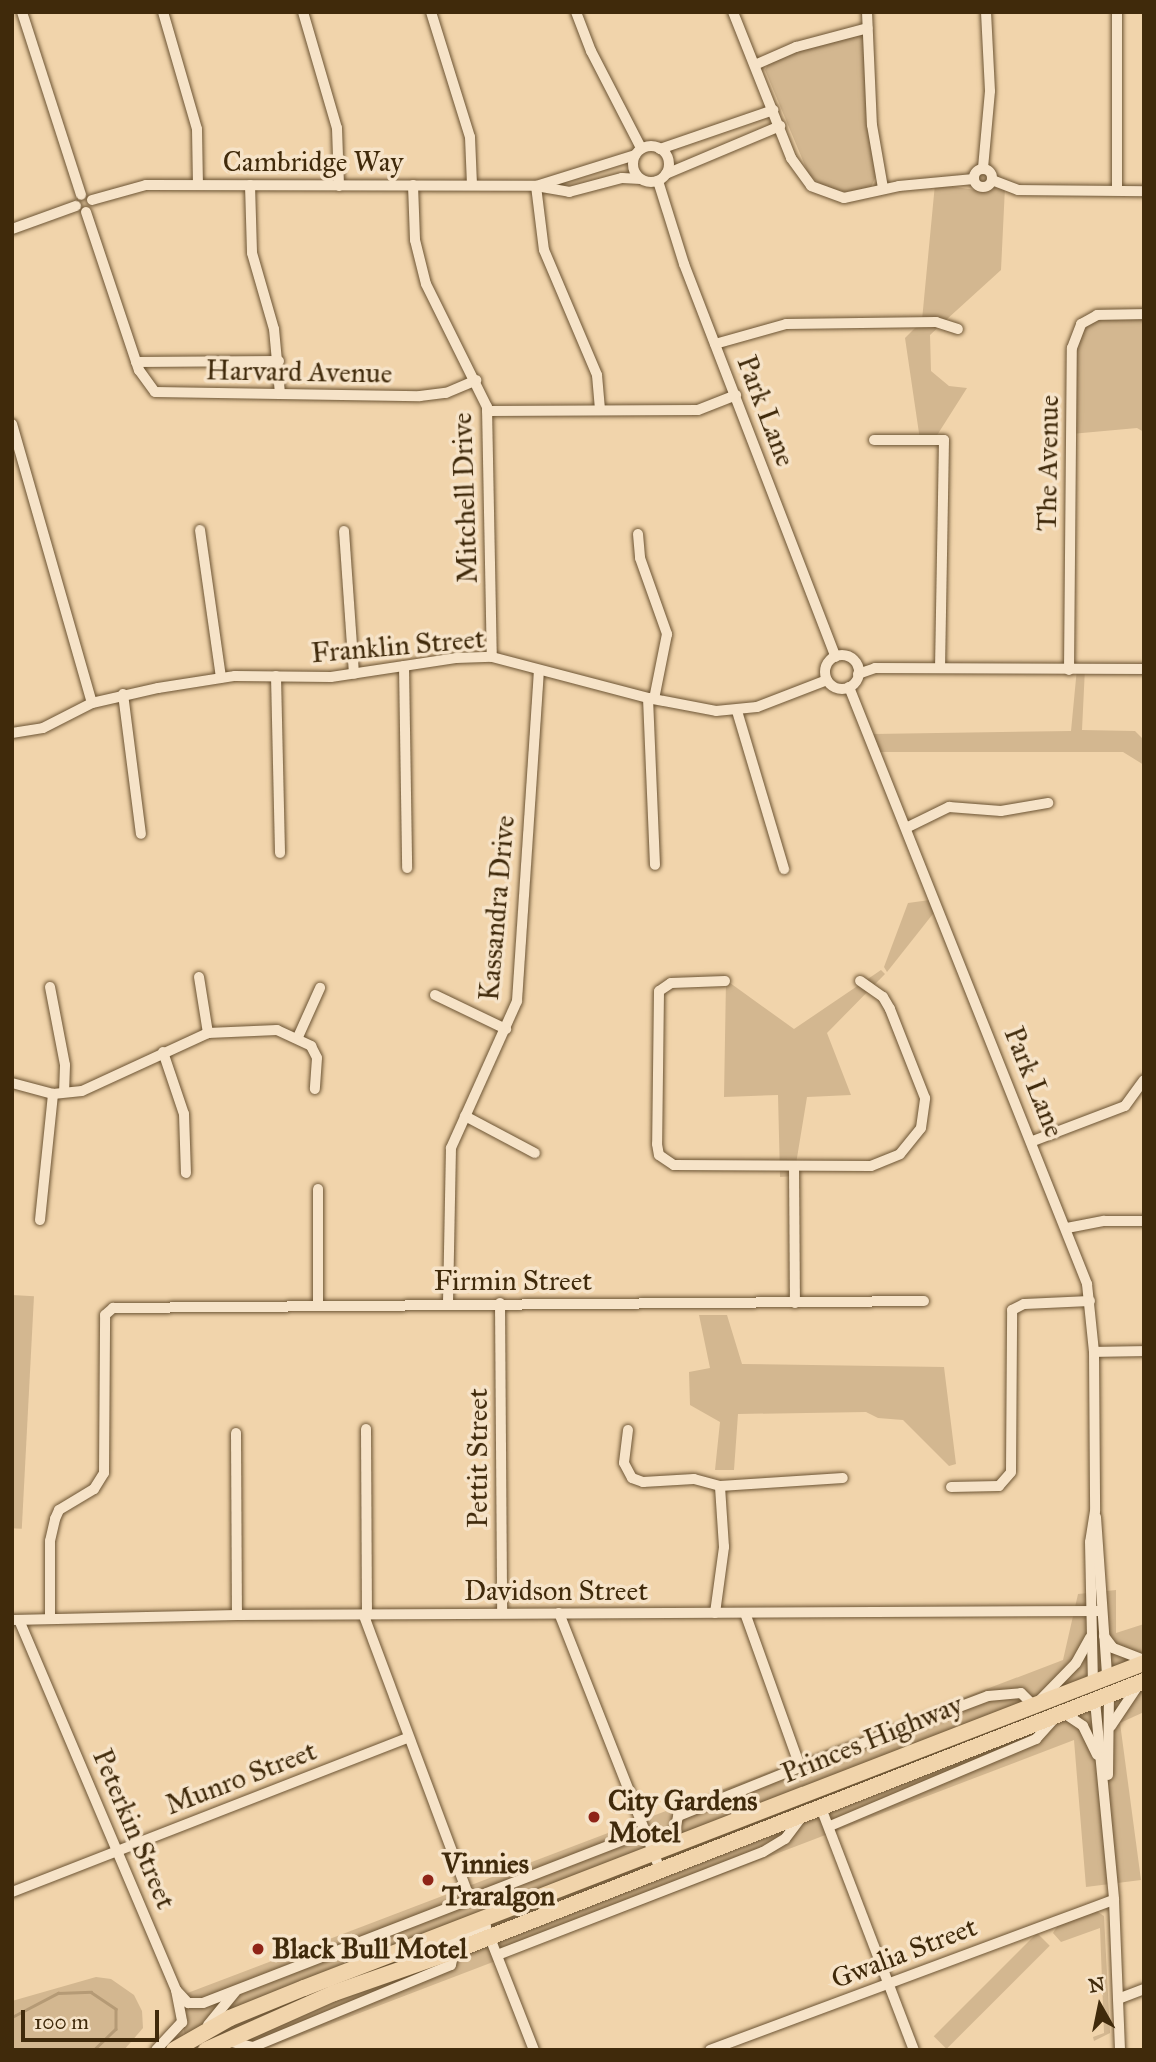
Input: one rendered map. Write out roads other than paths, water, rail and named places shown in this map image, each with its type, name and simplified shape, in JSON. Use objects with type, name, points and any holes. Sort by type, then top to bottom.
[{"type":"highway","name":"Princes Highway","points":[[206,2050],[334,1993],[449,1947],[487,1927],[654,1854],[1144,1661]]},
{"type":"highway","points":[[1100,1679],[1102,1698]]},
{"type":"highway","name":"Princes Highway","points":[[174,2050],[195,2044],[227,2013],[393,1954],[487,1927],[660,1870],[1142,1681]]},
{"type":"highway","points":[[227,2013],[238,2025],[334,1993]]},
{"type":"street","name":"Harvard Avenue","points":[[22,12],[136,362],[146,385],[160,393],[435,396],[475,380]]},
{"type":"street","points":[[163,12],[197,129],[198,185]]},
{"type":"street","points":[[303,12],[335,119],[339,186]]},
{"type":"street","points":[[431,12],[470,137],[472,185]]},
{"type":"street","points":[[576,12],[590,51],[638,152],[633,170],[641,179],[662,177],[780,126]]},
{"type":"street","points":[[733,12],[757,64],[792,158],[811,186],[844,198],[883,188],[974,179],[984,187],[992,180]]},
{"type":"street","points":[[867,12],[872,125],[883,188]]},
{"type":"street","points":[[986,12],[990,92],[984,168],[992,180],[1018,190],[1144,191]]},
{"type":"street","points":[[1116,190],[1117,12]]},
{"type":"street","points":[[757,64],[796,47],[868,28]]},
{"type":"street","points":[[638,152],[660,149],[709,135],[773,110]]},
{"type":"street","points":[[709,135],[715,152]]},
{"type":"street","points":[[660,149],[668,159],[662,177]]},
{"type":"street","name":"Cambridge Way","points":[[536,186],[638,152]]},
{"type":"street","points":[[974,179],[977,170],[984,168]]},
{"type":"street","name":"Park Lane","points":[[662,177],[684,264],[836,657]]},
{"type":"street","name":"Cambridge Way","points":[[12,229],[136,186],[472,185],[536,186],[569,192],[622,178],[641,179]]},
{"type":"street","points":[[250,185],[252,253],[279,361],[280,394]]},
{"type":"street","name":"Mitchell Drive","points":[[413,185],[415,240],[426,284],[475,380],[487,411],[492,657]]},
{"type":"street","points":[[536,186],[544,250],[597,375],[600,410]]},
{"type":"street","name":"The Avenue","points":[[1069,670],[1072,348],[1081,324],[1097,315],[1144,314]]},
{"type":"street","points":[[715,344],[786,324],[936,322],[958,329]]},
{"type":"street","name":"Harvard Avenue","points":[[136,362],[279,361]]},
{"type":"street","points":[[487,411],[698,410],[736,395]]},
{"type":"street","points":[[12,424],[92,703]]},
{"type":"street","points":[[874,440],[944,440],[940,667]]},
{"type":"street","points":[[200,530],[221,678]]},
{"type":"street","points":[[344,531],[354,674]]},
{"type":"street","points":[[638,534],[640,558],[667,634],[651,699],[654,865]]},
{"type":"street","name":"Franklin Street","points":[[12,733],[43,727],[92,703],[123,694],[221,678],[276,676],[309,679],[492,657],[651,699],[737,711],[827,680]]},
{"type":"street","points":[[875,668],[852,659],[836,657],[825,669],[827,680],[834,687],[849,687],[858,674],[875,668],[1144,669]]},
{"type":"street","points":[[852,659],[858,674]]},
{"type":"street","points":[[404,666],[407,867]]},
{"type":"street","name":"Kassandra Drive","points":[[448,1303],[451,1148],[517,1002],[539,671]]},
{"type":"street","points":[[276,676],[280,853]]},
{"type":"street","name":"Park Lane","points":[[849,687],[908,827],[1068,1228],[1090,1301],[1094,1352],[1095,1511],[1101,1542],[1096,1611],[1100,1679]]},
{"type":"street","points":[[123,694],[141,834]]},
{"type":"street","points":[[737,711],[784,869]]},
{"type":"street","points":[[908,827],[949,807],[1001,811],[1048,803]]},
{"type":"street","points":[[199,977],[208,1033]]},
{"type":"street","points":[[725,981],[671,983],[659,991],[659,1155],[687,1166],[794,1166],[885,1162],[900,1154],[921,1128],[925,1098],[890,1009],[883,997],[860,981]]},
{"type":"street","points":[[40,1220],[65,1065],[50,987]]},
{"type":"street","points":[[298,1037],[320,988]]},
{"type":"street","points":[[435,995],[506,1029]]},
{"type":"street","points":[[12,1083],[59,1092],[82,1091],[112,1080],[163,1052],[208,1033],[277,1030],[298,1037],[317,1058],[315,1088]]},
{"type":"street","points":[[163,1052],[184,1114],[186,1173]]},
{"type":"street","points":[[1033,1142],[1125,1106],[1144,1080]]},
{"type":"street","points":[[465,1116],[535,1153]]},
{"type":"street","points":[[794,1166],[795,1303]]},
{"type":"street","points":[[318,1189],[318,1305]]},
{"type":"street","points":[[1068,1228],[1104,1221],[1144,1221]]},
{"type":"street","name":"Firmin Street","points":[[50,1617],[51,1529],[60,1510],[94,1489],[104,1473],[105,1315],[113,1308],[130,1305],[924,1301]]},
{"type":"street","points":[[951,1487],[1009,1484],[1012,1310],[1024,1304],[1090,1301]]},
{"type":"street","name":"Pettit Street","points":[[500,1303],[502,1613]]},
{"type":"street","points":[[1094,1352],[1144,1351]]},
{"type":"street","points":[[366,1429],[366,1616],[408,1738],[470,1899]]},
{"type":"street","points":[[628,1430],[623,1453],[632,1478],[643,1482],[704,1480],[720,1486],[843,1478]]},
{"type":"street","points":[[236,1433],[237,1615]]},
{"type":"street","points":[[715,1613],[724,1547],[720,1486]]},
{"type":"street","name":"Davidson Street","points":[[16,1620],[50,1617],[237,1615],[1096,1611]]},
{"type":"street","points":[[559,1613],[660,1870]]},
{"type":"street","points":[[745,1613],[800,1767]]},
{"type":"street","name":"Peterkin Street","points":[[16,1620],[114,1852],[176,1990],[182,2022],[156,2050]]},
{"type":"street","points":[[671,1847],[678,1816],[800,1767],[988,1696],[1021,1693],[1036,1702],[1076,1664],[1097,1634],[1113,1648],[1144,1661]]},
{"type":"street","points":[[1109,1731],[1142,1681]]},
{"type":"street","points":[[1102,1698],[1109,1731],[1108,1820]]},
{"type":"street","points":[[1102,1698],[1102,1771],[1114,1900],[1120,2050]]},
{"type":"street","points":[[830,1826],[1035,1739],[1060,1714],[1083,1726],[1102,1771]]},
{"type":"street","name":"Munro Street","points":[[12,1892],[408,1738]]},
{"type":"street","points":[[821,1808],[914,2050]]},
{"type":"street","points":[[500,1954],[763,1852],[785,1839],[805,1815]]},
{"type":"street","points":[[176,1990],[188,2003],[203,2003],[645,1832]]},
{"type":"street","name":"Gwalia Street","points":[[710,2050],[1114,1900]]},
{"type":"street","points":[[487,1927],[500,1954],[534,2050]]},
{"type":"street","points":[[227,2041],[253,2047],[439,1973],[451,1965],[449,1947],[393,1954]]},
{"type":"street","points":[[1118,1999],[1144,1989]]},
{"type":"street","points":[[227,2013],[235,1992]]},
{"type":"waterway","points":[[12,2017],[58,1993],[91,1992],[116,2009],[116,2029],[94,2050]]},
{"type":"place","name":"City Gardens Motel","points":[[594,1817]]},
{"type":"place","name":"Vinnies Traralgon","points":[[428,1880]]},
{"type":"place","name":"Black Bull Motel","points":[[258,1949]]}]
